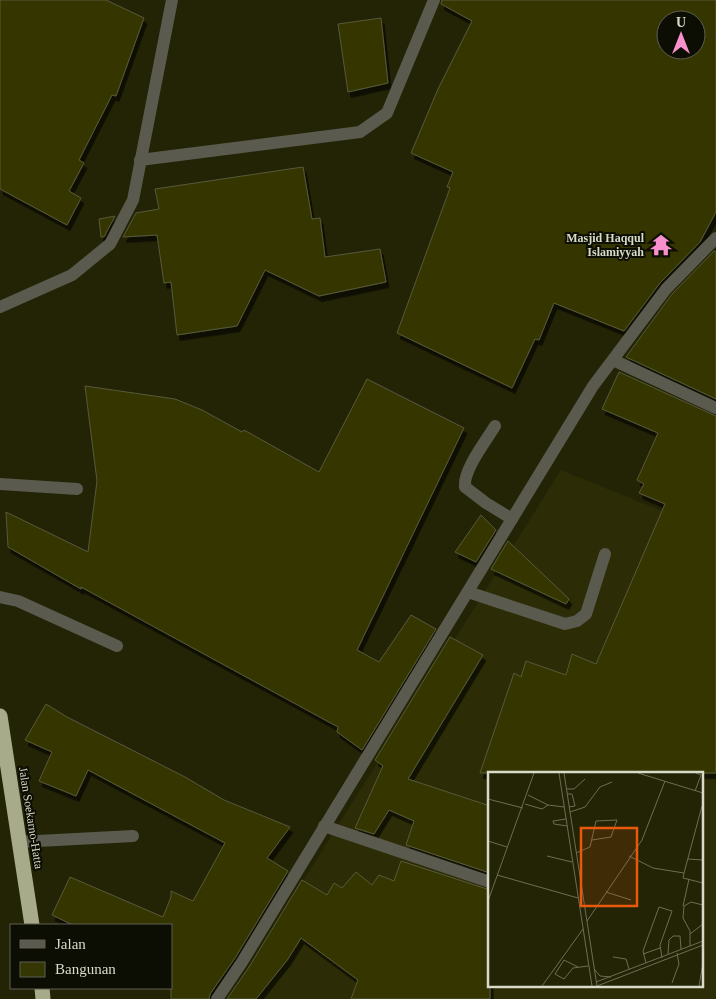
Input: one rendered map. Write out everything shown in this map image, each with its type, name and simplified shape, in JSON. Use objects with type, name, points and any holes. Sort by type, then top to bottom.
[{"type":"highway","name":"Jalan Soekarno-Hatta","points":[[0,716],[32,924]]},
{"type":"street","points":[[0,307],[72,275],[110,244],[133,200],[172,0]]},
{"type":"street","points":[[140,160],[360,132],[387,113],[434,0]]},
{"type":"street","points":[[217,999],[242,962],[593,386],[666,289],[716,238]]},
{"type":"street","points":[[613,360],[716,408]]},
{"type":"street","points":[[495,426],[468,471],[464,480],[465,487],[486,503],[512,518]]},
{"type":"street","points":[[0,484],[77,489]]},
{"type":"street","points":[[468,592],[565,624],[576,621],[586,614],[605,554]]},
{"type":"street","points":[[0,597],[18,601],[118,646]]},
{"type":"street","points":[[324,826],[488,881]]},
{"type":"street","points":[[19,842],[133,836]]},
{"type":"shaded area","points":[[561,470],[716,533],[716,999],[229,999]]},
{"type":"building","points":[[0,0],[106,0],[144,18],[116,96],[112,95],[79,160],[84,163],[69,191],[81,198],[67,225],[0,189]]},
{"type":"building","points":[[442,0],[716,0],[716,212],[700,242],[660,283],[624,331],[554,303],[539,340],[535,339],[512,388],[397,333],[450,188],[447,187],[453,172],[411,153],[438,89],[472,21],[441,4]]},
{"type":"building","points":[[381,18],[388,83],[348,92],[338,24]]},
{"type":"building","points":[[303,167],[312,219],[320,218],[325,257],[380,249],[386,282],[319,296],[265,270],[237,326],[177,335],[171,282],[164,283],[157,235],[123,237],[136,213],[159,209],[155,189]]},
{"type":"building","points":[[115,216],[104,237],[101,237],[99,219]]},
{"type":"building","points":[[714,251],[716,252],[716,399],[626,357],[672,294]]},
{"type":"building","points":[[619,372],[716,416],[716,773],[480,773],[514,673],[521,677],[526,661],[566,675],[572,654],[596,664],[665,504],[639,493],[644,484],[637,480],[658,433],[602,409]]},
{"type":"building","points":[[367,379],[464,428],[357,650],[379,662],[411,615],[436,629],[362,750],[337,732],[338,727],[81,587],[81,589],[8,547],[6,512],[88,552],[97,481],[85,386],[175,399],[202,410],[242,432],[244,430],[319,472]]},
{"type":"building","points":[[481,515],[496,530],[476,562],[455,552]]},
{"type":"building","points":[[508,541],[569,599],[566,604],[491,569]]},
{"type":"building","points":[[450,637],[483,655],[408,779],[488,805],[488,872],[406,845],[414,821],[389,810],[374,834],[355,828],[383,766],[375,760]]},
{"type":"building","points":[[46,704],[67,717],[185,777],[224,800],[290,827],[267,858],[288,871],[235,958],[210,994],[209,999],[171,999],[172,924],[71,924],[52,915],[70,877],[163,917],[171,897],[171,891],[193,901],[225,843],[88,770],[76,796],[39,781],[52,752],[25,740]]},
{"type":"building","points":[[401,861],[488,889],[488,986],[490,986],[490,999],[351,999],[358,980],[301,938],[288,959],[256,999],[227,999],[249,967],[302,880],[327,895],[334,883],[342,888],[356,872],[372,885],[379,875],[394,881]]},
{"type":"place","name":"Masjid Haqqul Islamiyyah","points":[[661,245]]}]
